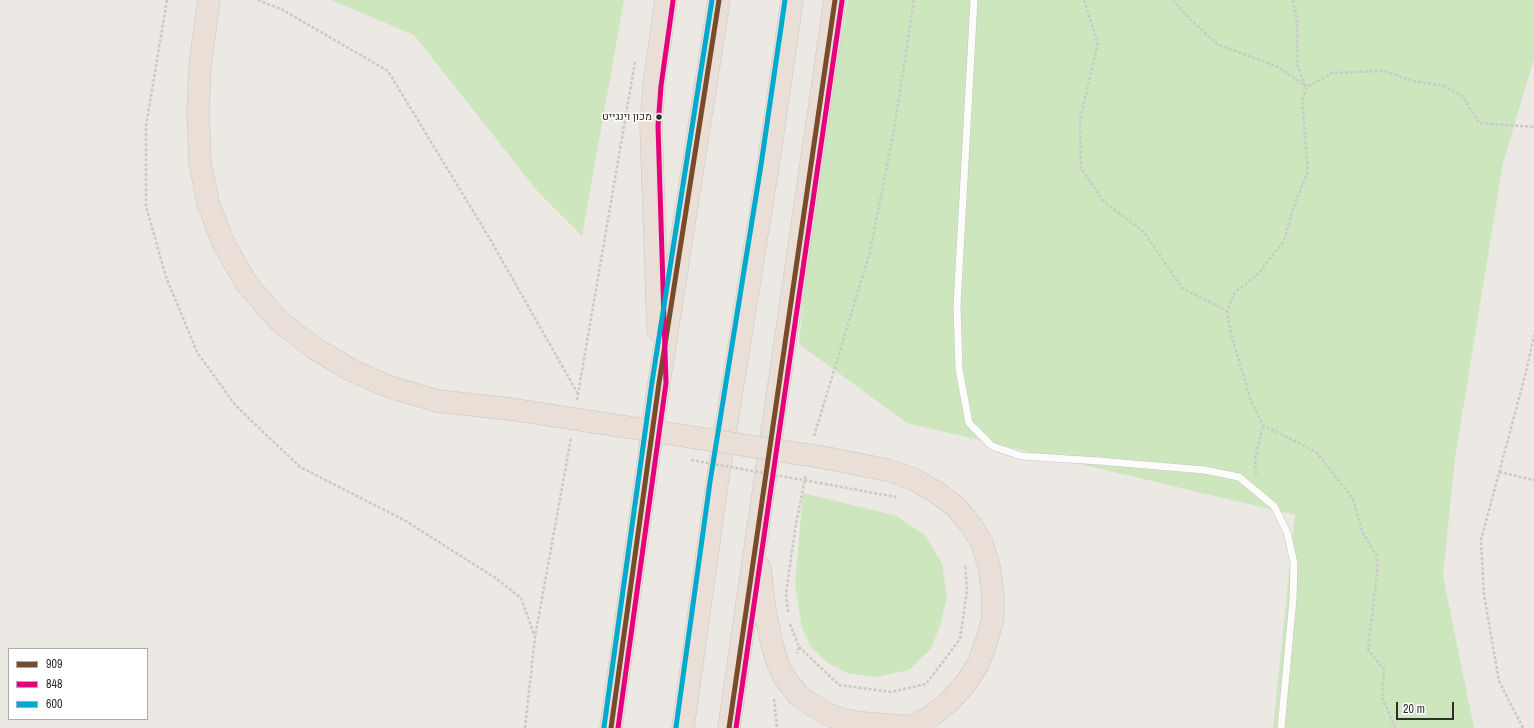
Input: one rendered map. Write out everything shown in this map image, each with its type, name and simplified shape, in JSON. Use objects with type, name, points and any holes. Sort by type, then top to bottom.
[{"type":"highway","points":[[209,0],[200,66],[198,112],[200,163],[208,203],[222,242],[246,283],[279,322],[314,348],[353,371],[390,386],[438,401],[510,409],[827,458],[887,470],[913,479],[936,492],[954,506],[971,525],[982,543],[988,566],[993,594],[993,617],[987,640],[978,664],[966,683],[949,702],[930,717],[910,727],[863,723],[829,715],[799,696],[784,677],[772,645],[765,611],[756,536]]},
{"type":"highway","points":[[659,383],[651,126],[654,85],[666,0]]},
{"type":"highway","points":[[611,728],[659,383],[719,0]]},
{"type":"highway","points":[[683,728],[718,483],[768,166],[792,0]]},
{"type":"highway","points":[[729,728],[835,0]]},
{"type":"lane","points":[[974,0],[957,305],[959,369],[969,423],[992,446],[1021,456],[1204,470],[1239,477],[1257,490],[1274,506],[1287,532],[1294,563],[1293,599],[1281,728]]},
{"type":"path","points":[[167,0],[146,126],[146,206],[166,277],[198,352],[236,406],[300,467],[406,521],[496,579],[521,598],[535,637]]},
{"type":"path","points":[[258,0],[284,10],[388,71],[490,239],[578,394]]},
{"type":"path","points":[[814,438],[870,252],[894,130],[914,0]]},
{"type":"path","points":[[1084,0],[1098,43],[1080,119],[1081,168],[1103,201],[1144,232],[1182,288],[1227,311]]},
{"type":"path","points":[[1173,0],[1188,18],[1217,44],[1278,67],[1307,87]]},
{"type":"path","points":[[1293,0],[1297,21],[1297,65],[1307,87]]},
{"type":"path","points":[[577,402],[636,54]]},
{"type":"path","points":[[1395,728],[1382,697],[1384,670],[1368,649],[1377,574],[1377,557],[1362,531],[1353,499],[1316,452],[1263,425],[1251,401],[1231,334],[1227,311],[1235,292],[1256,276],[1284,241],[1294,206],[1308,171],[1302,100],[1307,87],[1332,73],[1384,71],[1413,81],[1444,86],[1463,97],[1479,123],[1534,127]]},
{"type":"path","points":[[1523,728],[1499,681],[1484,595],[1481,540],[1526,372],[1534,335]]},
{"type":"path","points":[[1257,490],[1255,459],[1263,425]]},
{"type":"path","points":[[525,728],[535,637],[571,434]]},
{"type":"path","points":[[788,614],[786,593],[796,523],[807,469]]},
{"type":"path","points":[[1499,472],[1534,480]]},
{"type":"path","points":[[820,483],[902,498]]},
{"type":"path","points":[[789,621],[799,648],[839,685],[891,692],[926,684],[960,638],[967,590],[965,561]]},
{"type":"path","points":[[777,728],[774,699],[799,648]]},
{"type":"green space","points":[[331,0],[624,0],[582,236],[539,193],[414,35]]},
{"type":"green space","points":[[848,0],[1534,0],[1534,59],[1503,163],[1455,458],[1443,576],[1474,728],[1273,728],[1295,515],[907,423],[799,344],[816,175]]},
{"type":"green space","points":[[803,493],[897,516],[926,536],[942,564],[947,596],[941,623],[931,649],[909,670],[876,677],[847,673],[828,663],[811,647],[802,628],[795,584]]},
{"type":"transit line","name":"600","points":[[604,727],[652,382],[712,0]]},
{"type":"transit line","name":"909","points":[[611,728],[659,383],[719,0]]},
{"type":"transit line","name":"600","points":[[676,727],[710,482],[761,165],[785,0]]},
{"type":"transit line","name":"909","points":[[729,728],[835,0]]},
{"type":"transit line","name":"848","points":[[618,728],[666,383],[658,126],[661,86],[673,1]]},
{"type":"transit line","name":"848","points":[[736,728],[842,1]]},
{"type":"place","name":"מכון וינגייט","points":[[659,117]]}]
